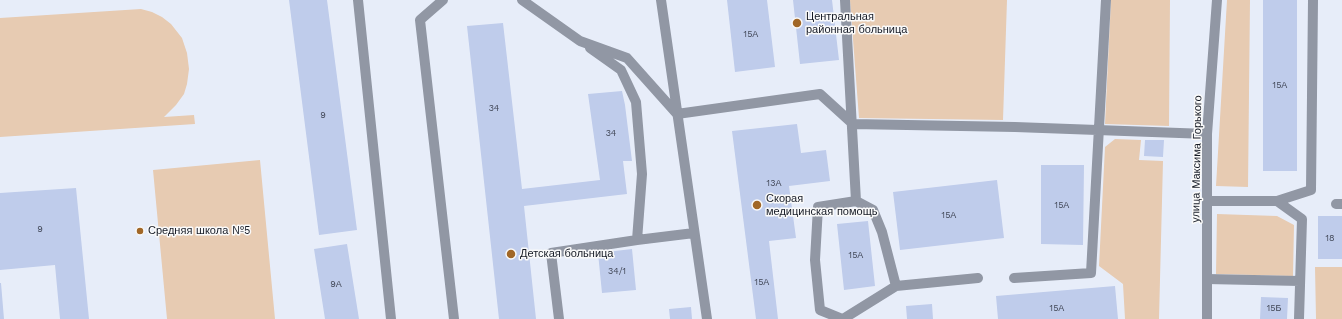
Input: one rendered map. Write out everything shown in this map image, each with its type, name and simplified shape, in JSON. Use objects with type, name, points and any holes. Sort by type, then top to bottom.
[{"type":"street","points":[[358,0],[391,319]]},
{"type":"street","points":[[443,0],[420,20],[454,319]]},
{"type":"street","points":[[522,0],[621,70],[636,102],[642,174],[637,240]]},
{"type":"street","points":[[661,0],[707,319]]},
{"type":"street","points":[[845,0],[853,124],[856,201]]},
{"type":"street","points":[[1014,278],[1091,273],[1106,0]]},
{"type":"street","name":"улица Максима Горького","points":[[1207,319],[1207,134],[1217,0]]},
{"type":"street","points":[[1207,201],[1277,201],[1311,190],[1313,0]]},
{"type":"street","points":[[580,41],[627,58],[677,114]]},
{"type":"street","points":[[677,114],[820,94],[853,124],[1207,134]]},
{"type":"street","points":[[896,286],[882,232],[873,210],[856,201],[818,207],[815,260],[820,310],[843,319],[896,286],[978,278]]},
{"type":"street","points":[[1277,201],[1302,219],[1299,319]]},
{"type":"street","points":[[559,319],[551,253],[694,233]]},
{"type":"street","points":[[1207,279],[1300,280]]},
{"type":"shaded area","points":[[850,0],[1007,0],[1003,120],[859,118]]},
{"type":"shaded area","points":[[1111,0],[1170,0],[1169,126],[1105,124]]},
{"type":"shaded area","points":[[1227,0],[1250,0],[1248,187],[1216,186]]},
{"type":"shaded area","points":[[141,9],[162,17],[171,24],[182,38],[187,53],[189,69],[184,94],[164,117],[194,115],[195,124],[0,137],[0,18]]},
{"type":"shaded area","points":[[1115,139],[1141,140],[1139,160],[1163,161],[1159,319],[1125,319],[1123,284],[1099,266],[1105,147]]},
{"type":"shaded area","points":[[260,160],[275,319],[167,319],[153,170]]},
{"type":"shaded area","points":[[1217,214],[1277,216],[1294,225],[1293,276],[1216,274]]},
{"type":"shaded area","points":[[1315,267],[1342,267],[1342,319],[1316,319]]},
{"type":"building","points":[[289,0],[327,0],[357,230],[319,235]]},
{"type":"building","points":[[727,0],[767,0],[775,67],[735,72]]},
{"type":"building","points":[[793,0],[832,0],[839,60],[800,64]]},
{"type":"building","points":[[1263,0],[1297,0],[1297,171],[1263,171]]},
{"type":"building","points":[[503,23],[522,189],[600,180],[588,94],[622,91],[632,161],[623,161],[627,194],[524,206],[536,319],[499,319],[467,26]]},
{"type":"building","points":[[797,124],[801,153],[826,150],[830,181],[789,186],[796,238],[769,241],[778,319],[756,319],[732,131]]},
{"type":"building","points":[[1145,140],[1164,140],[1163,157],[1144,156]]},
{"type":"building","points":[[1041,165],[1084,165],[1083,245],[1041,244]]},
{"type":"building","points":[[997,180],[1004,238],[900,250],[893,192]]},
{"type":"building","points":[[76,188],[89,319],[60,319],[55,265],[0,270],[0,193]]},
{"type":"building","points":[[1318,216],[1342,216],[1342,259],[1318,259]]},
{"type":"building","points":[[868,221],[875,286],[844,290],[837,224]]},
{"type":"building","points":[[347,244],[359,319],[325,319],[314,249]]},
{"type":"building","points":[[632,249],[636,290],[602,293],[598,253]]},
{"type":"building","points":[[1,283],[4,319],[0,319]]},
{"type":"building","points":[[1115,286],[1118,319],[998,319],[996,296]]},
{"type":"building","points":[[1261,297],[1288,298],[1287,319],[1260,319]]},
{"type":"building","points":[[932,304],[933,319],[907,319],[906,306]]},
{"type":"building","points":[[691,307],[692,319],[670,319],[669,309]]},
{"type":"place","name":"Центральная районная больница","points":[[797,23]]},
{"type":"place","name":"Скорая медицинская помощь","points":[[757,205]]},
{"type":"place","name":"Средняя школа №5","points":[[140,231]]},
{"type":"place","name":"Детская больница","points":[[511,254]]}]
